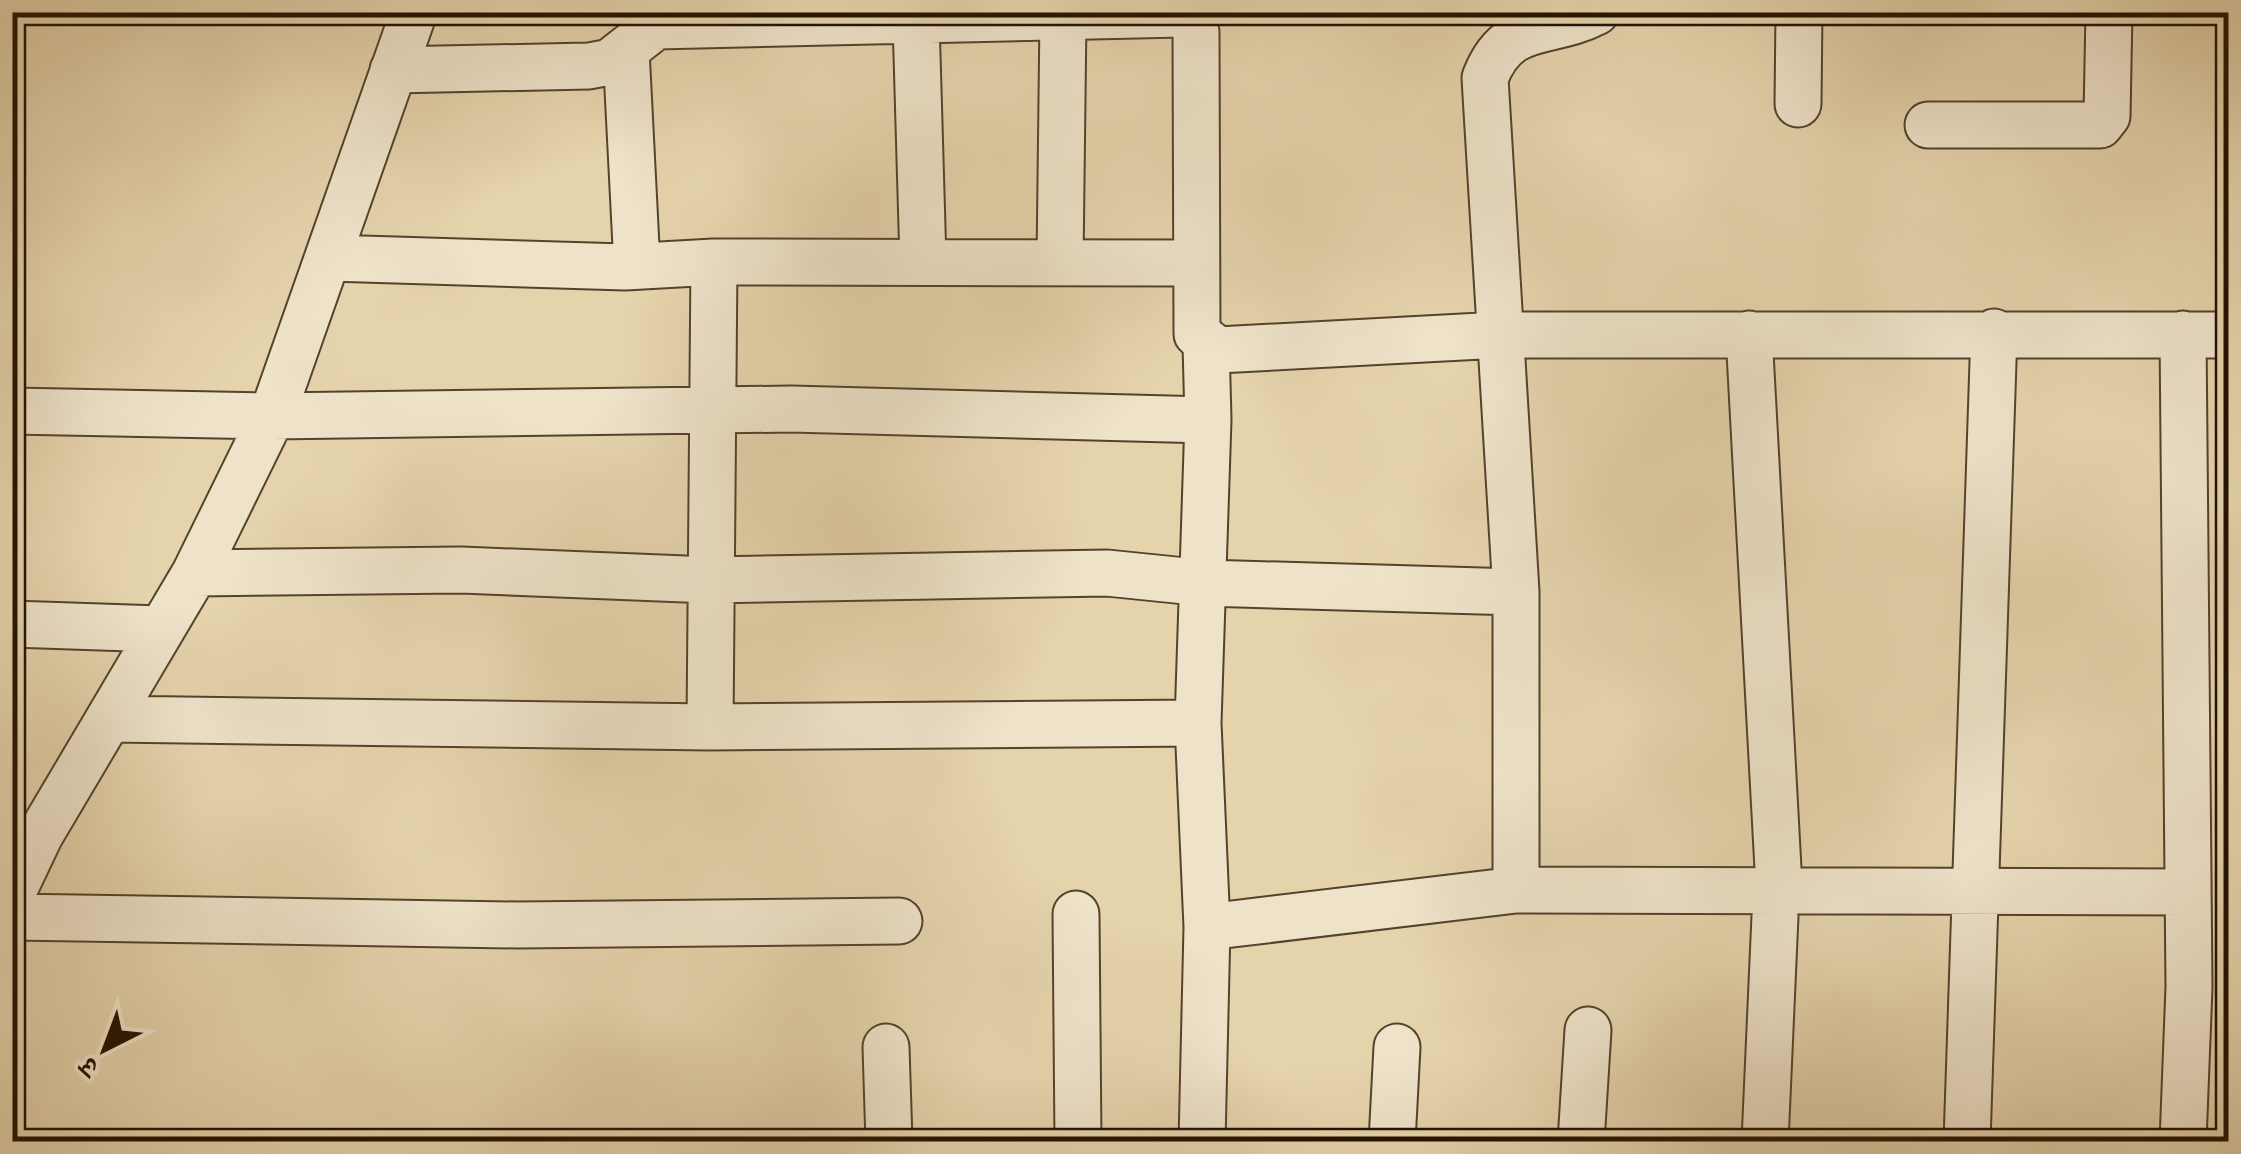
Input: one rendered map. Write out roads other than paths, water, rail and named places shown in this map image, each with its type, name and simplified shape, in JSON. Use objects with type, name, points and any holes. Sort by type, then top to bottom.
[{"type":"street","points":[[12,894],[26,835],[111,719],[195,572],[272,416],[414,12]]},
{"type":"street","points":[[1516,890],[1516,592],[1485,78],[1499,49],[1512,37],[1596,12]]},
{"type":"street","points":[[1798,104],[1799,12]]},
{"type":"street","points":[[1928,125],[2100,126],[2107,116],[2108,12]]},
{"type":"street","points":[[393,70],[589,66],[610,62],[656,26],[1181,14],[1192,21],[1197,40],[1196,334],[1206,344],[1231,350],[1500,336],[1994,332],[2228,335]]},
{"type":"street","points":[[1038,16],[1060,262]]},
{"type":"street","points":[[916,20],[924,262]]},
{"type":"street","points":[[626,50],[636,266]]},
{"type":"street","points":[[330,258],[636,266],[714,262],[1196,263]]},
{"type":"street","points":[[710,726],[714,262]]},
{"type":"street","points":[[1968,1142],[1994,332]]},
{"type":"street","points":[[1749,334],[1777,902],[1765,1142]]},
{"type":"street","points":[[2182,334],[2188,892],[2183,1142]]},
{"type":"street","points":[[1202,1142],[1207,927],[1198,723],[1208,420],[1206,344]]},
{"type":"street","points":[[12,411],[272,416],[710,411],[1208,420]]},
{"type":"street","points":[[195,572],[462,570],[710,580],[1107,573],[1204,583],[1516,592]]},
{"type":"street","points":[[12,624],[160,629]]},
{"type":"street","points":[[111,719],[710,726],[1198,723]]},
{"type":"street","points":[[1207,927],[1516,890],[1777,902],[1977,889],[2188,892]]},
{"type":"street","points":[[1076,914],[1078,1142]]},
{"type":"street","points":[[12,917],[517,925],[899,921]]},
{"type":"street","points":[[1581,1142],[1588,1030]]},
{"type":"street","points":[[886,1047],[889,1142]]},
{"type":"street","points":[[1392,1142],[1397,1047]]}]
